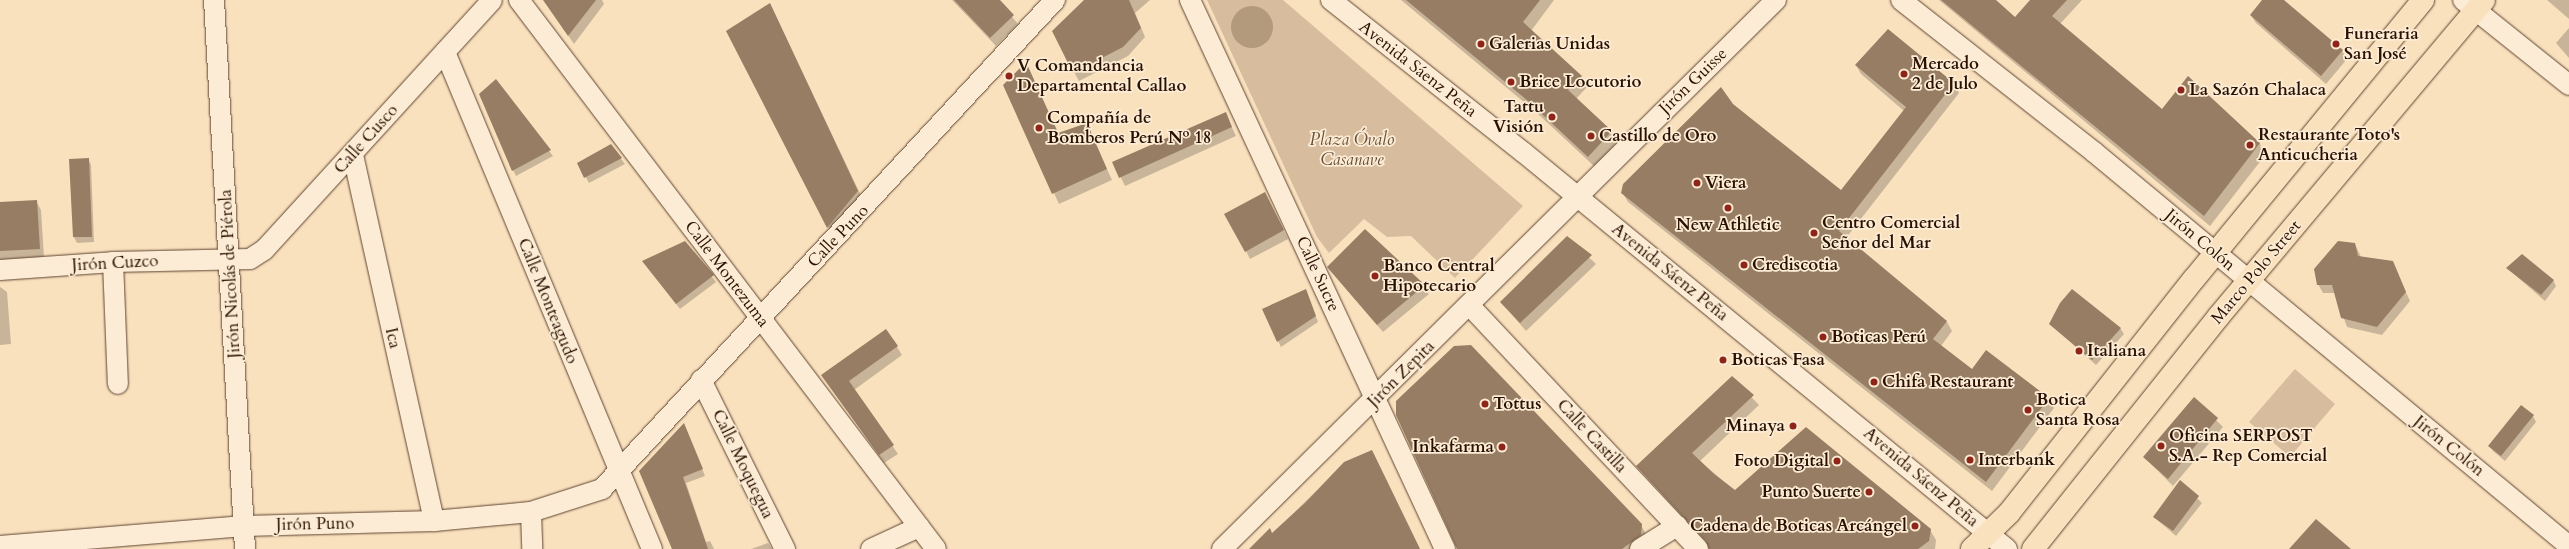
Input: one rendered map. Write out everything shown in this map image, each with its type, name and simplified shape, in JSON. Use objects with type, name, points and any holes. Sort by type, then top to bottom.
[{"type":"main road","points":[[1972,549],[1989,534],[2215,253],[2424,0]]},
{"type":"main road","name":"Marco Polo Street","points":[[2033,549],[2248,281],[2475,4]]},
{"type":"street","name":"Jirón Nicolás de Piérola","points":[[214,0],[230,258],[245,549]]},
{"type":"street","name":"Calle Cusco","points":[[230,258],[250,259],[264,250],[353,155],[492,0]]},
{"type":"street","name":"Calle Montezuma","points":[[519,0],[936,549]]},
{"type":"street","name":"Calle Puno","points":[[619,470],[760,316],[1055,0]]},
{"type":"street","name":"Calle Sucre","points":[[1190,0],[1445,549]]},
{"type":"street","name":"Avenida Sáenz Peña","points":[[1331,0],[1576,196],[2007,549]]},
{"type":"street","name":"Jirón Guisse","points":[[1576,196],[1776,0]]},
{"type":"street","name":"Jirón Colón","points":[[1901,0],[2094,152],[2569,546]]},
{"type":"street","points":[[2475,4],[2569,85]]},
{"type":"street","name":"Calle Monteagudo","points":[[445,52],[652,549]]},
{"type":"street","name":"Ica","points":[[353,155],[434,521]]},
{"type":"street","name":"Jirón Zepita","points":[[1222,549],[1376,400],[1470,306],[1576,196]]},
{"type":"street","name":"Jirón Cuzco","points":[[0,270],[113,262],[230,258]]},
{"type":"street","points":[[113,262],[118,384]]},
{"type":"street","name":"Calle Castilla","points":[[1470,306],[1698,549]]},
{"type":"street","name":"Calle Moquegua","points":[[701,380],[785,549]]},
{"type":"street","name":"Jirón Puno","points":[[0,546],[244,526],[434,521],[531,512],[602,489],[619,470]]},
{"type":"street","points":[[531,512],[532,549]]},
{"type":"street","points":[[1640,549],[1677,526]]},
{"type":"street","points":[[871,549],[919,527]]},
{"type":"green space","name":"Plaza Óvalo Casanave","points":[[1207,0],[1283,0],[1523,206],[1455,278],[1411,236],[1387,237],[1364,219],[1329,253],[1317,237]]},
{"type":"green space","points":[[2295,369],[2335,404],[2290,457],[2249,422]]},
{"type":"shaded area","points":[[1248,6],[1256,6],[1267,12],[1273,23],[1273,31],[1267,42],[1256,48],[1248,48],[1237,42],[1231,31],[1231,23],[1237,12]]},
{"type":"building","points":[[543,0],[596,0],[568,36]]},
{"type":"building","points":[[954,0],[1000,0],[1014,15],[990,38]]},
{"type":"building","points":[[1084,0],[1129,0],[1141,28],[1123,47],[1073,73],[1052,31]]},
{"type":"building","points":[[1406,0],[1540,0],[1523,22],[1582,76],[1568,90],[1612,131],[1588,157],[1528,101]]},
{"type":"building","points":[[1941,0],[1996,0],[2015,17],[2030,0],[2067,0],[2052,16],[2162,109],[2188,76],[2260,143],[2204,216]]},
{"type":"building","points":[[2262,0],[2284,0],[2343,50],[2321,76],[2250,15]]},
{"type":"building","points":[[770,3],[858,191],[827,228],[726,31]]},
{"type":"building","points":[[1888,29],[1954,83],[1839,231],[1947,321],[1933,339],[1972,369],[1986,350],[2049,398],[1986,482],[1621,193],[1623,184],[1721,87],[1733,104],[1841,190],[1906,107],[1855,65]]},
{"type":"building","name":"Compañía de Bomberos Perú Nº 18","points":[[1026,62],[1058,133],[1087,123],[1107,169],[1052,194],[1003,85]]},
{"type":"building","points":[[496,79],[551,150],[512,171],[479,94]]},
{"type":"building","points":[[1226,112],[1232,127],[1119,178],[1112,162]]},
{"type":"building","points":[[611,144],[622,158],[584,178],[577,163]]},
{"type":"building","points":[[89,158],[92,237],[73,237],[69,159]]},
{"type":"building","points":[[1265,192],[1284,230],[1245,252],[1224,214]]},
{"type":"building","points":[[37,200],[40,249],[0,251],[0,202]]},
{"type":"building","name":"Banco Central Hipotecario","points":[[1365,229],[1425,285],[1377,325],[1327,267]]},
{"type":"building","points":[[1567,236],[1592,255],[1520,323],[1500,302]]},
{"type":"building","points":[[685,241],[714,275],[676,304],[642,261]]},
{"type":"building","points":[[2338,241],[2355,243],[2358,256],[2393,261],[2406,292],[2377,327],[2341,318],[2332,285],[2317,285],[2314,269]]},
{"type":"building","points":[[2522,254],[2554,280],[2541,295],[2506,268]]},
{"type":"building","points":[[1306,289],[1316,316],[1277,342],[1262,309]]},
{"type":"building","points":[[2072,289],[2121,328],[2092,360],[2049,324],[2060,303]]},
{"type":"building","points":[[886,329],[898,346],[849,381],[894,445],[879,455],[821,375]]},
{"type":"building","points":[[1471,345],[1642,524],[1641,535],[1622,549],[1457,549],[1396,415],[1396,401],[1454,346]]},
{"type":"building","points":[[1732,376],[1754,395],[1692,453],[1714,474],[1735,490],[1806,427],[1931,529],[1929,541],[1918,549],[1709,549],[1706,541],[1636,466]]},
{"type":"building","points":[[2194,397],[2218,418],[2168,479],[2143,457]]},
{"type":"building","points":[[2521,405],[2534,415],[2501,456],[2488,446]]},
{"type":"building","points":[[684,423],[703,469],[683,477],[708,549],[672,549],[639,471]]},
{"type":"building","points":[[1372,450],[1420,549],[1249,549],[1270,528],[1272,533],[1305,503],[1344,462]]},
{"type":"building","points":[[2180,480],[2199,496],[2173,531],[2153,517]]},
{"type":"building","points":[[2316,519],[2351,549],[2289,549]]},
{"type":"place","name":"Galerias Unidas","points":[[1481,44]]},
{"type":"place","name":"Funeraria San José","points":[[2336,44]]},
{"type":"place","name":"Mercado 2 de Julo","points":[[1904,74]]},
{"type":"place","name":"V Comandancia Departamental Callao","points":[[1009,76]]},
{"type":"place","name":"Brice Locutorio","points":[[1511,82]]},
{"type":"place","name":"La Sazón Chalaca","points":[[2181,90]]},
{"type":"place","name":"Tattu Visión","points":[[1552,117]]},
{"type":"place","name":"Compañía de Bomberos Perú Nº 18","points":[[1039,128]]},
{"type":"place","name":"Castillo de Oro","points":[[1591,136]]},
{"type":"place","name":"Restaurante Toto's Anticucheria","points":[[2250,145]]},
{"type":"place","name":"Viera","points":[[1697,183]]},
{"type":"place","name":"New Athletic","points":[[1728,208]]},
{"type":"place","name":"Centro Comercial Señor del Mar","points":[[1814,233]]},
{"type":"place","name":"Crediscotia","points":[[1744,265]]},
{"type":"place","name":"Banco Central Hipotecario","points":[[1375,276]]},
{"type":"place","name":"Boticas Perú","points":[[1823,337]]},
{"type":"place","name":"Italiana","points":[[2079,351]]},
{"type":"place","name":"Boticas Fasa","points":[[1723,360]]},
{"type":"place","name":"Chifa Restaurant","points":[[1874,382]]},
{"type":"place","name":"Tottus","points":[[1485,404]]},
{"type":"place","name":"Botica Santa Rosa","points":[[2028,410]]},
{"type":"place","name":"Minaya","points":[[1793,426]]},
{"type":"place","name":"Oficina SERPOST S.A.- Rep Comercial","points":[[2161,446]]},
{"type":"place","name":"Inkafarma","points":[[1502,447]]},
{"type":"place","name":"Interbank","points":[[1970,460]]},
{"type":"place","name":"Foto Digital","points":[[1837,461]]},
{"type":"place","name":"Punto Suerte","points":[[1869,492]]},
{"type":"place","name":"Cadena de Boticas Arcángel","points":[[1915,526]]}]
